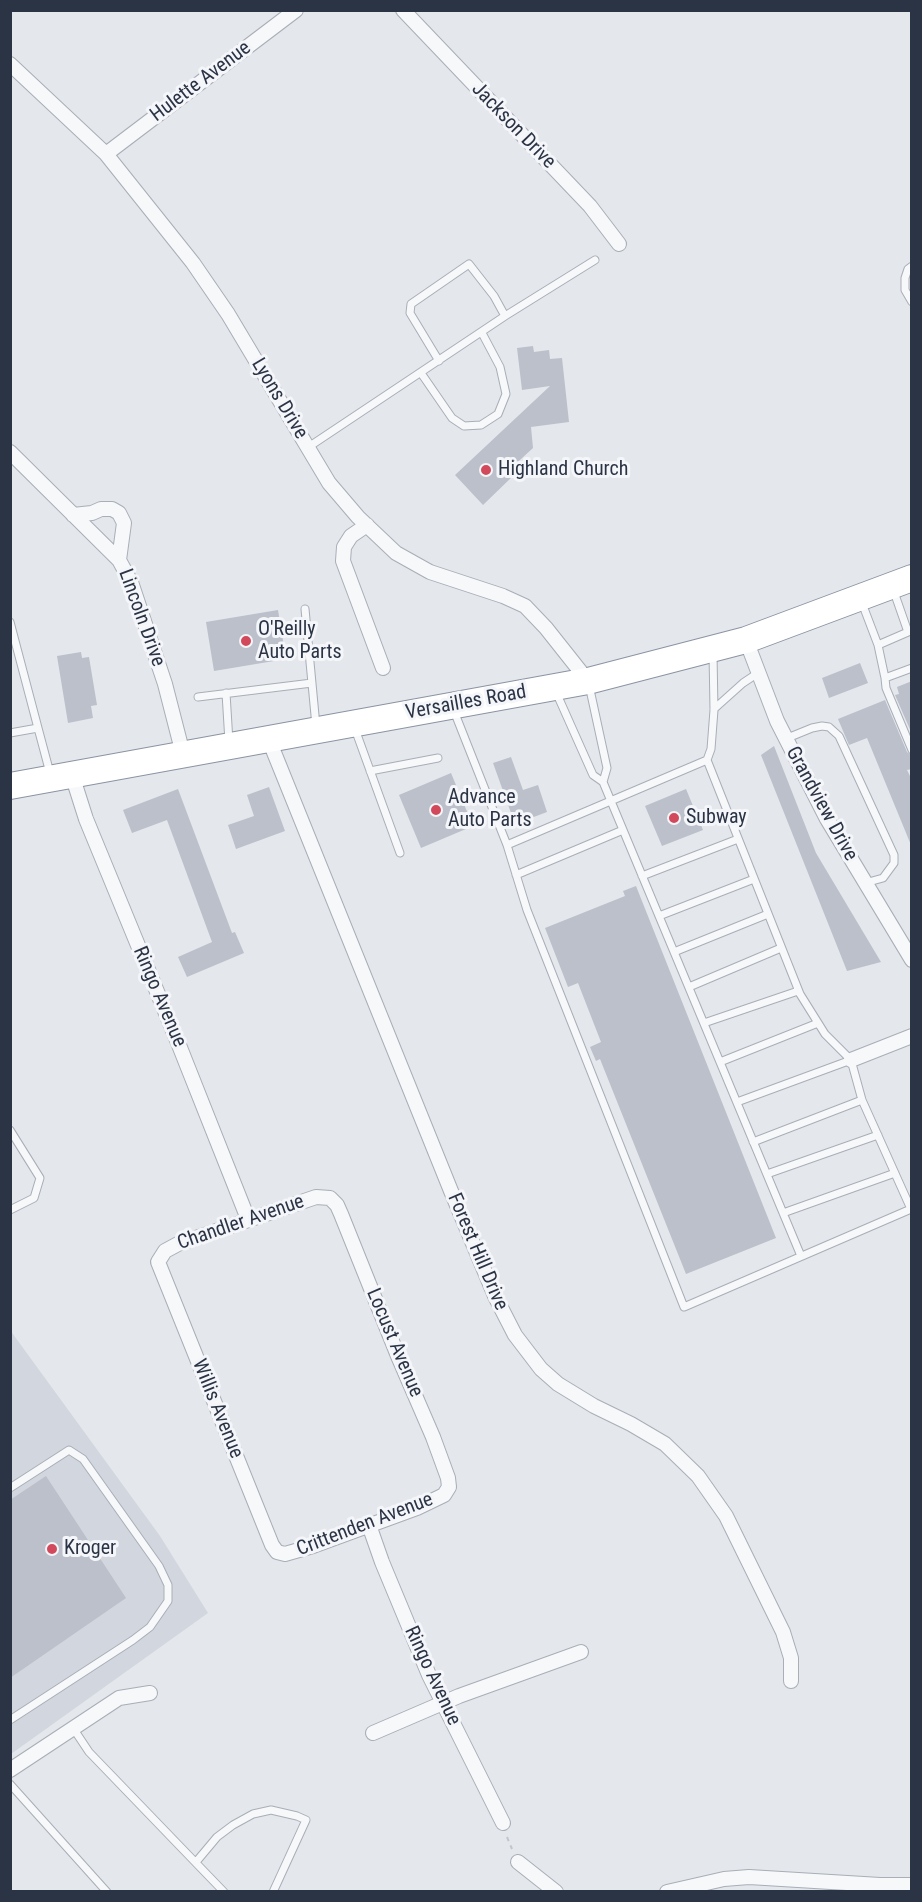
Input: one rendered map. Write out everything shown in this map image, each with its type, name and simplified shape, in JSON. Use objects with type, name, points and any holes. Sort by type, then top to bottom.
[{"type":"highway","name":"Versailles Road","points":[[10,786],[588,681],[746,640],[901,582]]},
{"type":"street","name":"Hulette Avenue","points":[[106,154],[296,10]]},
{"type":"street","name":"Jackson Drive","points":[[403,10],[590,206],[619,244]]},
{"type":"street","name":"Lyons Drive","points":[[10,64],[106,154],[193,263],[228,314],[329,483],[367,525],[396,553],[430,572],[503,596],[525,606],[546,628],[588,681]]},
{"type":"street","name":"Lincoln Drive","points":[[10,452],[119,560],[131,582],[165,684],[183,754]]},
{"type":"street","points":[[73,516],[101,509],[112,509],[119,513],[124,523],[119,560]]},
{"type":"street","points":[[367,525],[351,536],[344,547],[343,561],[383,668]]},
{"type":"street","name":"Grandview Drive","points":[[746,640],[777,722],[827,819],[912,960]]},
{"type":"street","name":"Forest Hill Drive","points":[[269,740],[451,1191],[495,1296],[515,1335],[541,1369],[558,1384],[666,1444],[698,1476],[726,1516],[783,1632],[791,1658],[791,1681]]},
{"type":"street","name":"Ringo Avenue","points":[[62,777],[86,819],[248,1219]]},
{"type":"street","points":[[851,1060],[912,1036]]},
{"type":"street","name":"Chandler Avenue","points":[[158,1262],[161,1255],[170,1248],[316,1197],[330,1198]]},
{"type":"street","name":"Locust Avenue","points":[[330,1198],[337,1205],[341,1214],[398,1356],[430,1428],[448,1478],[448,1490]]},
{"type":"street","name":"Willis Avenue","points":[[158,1262],[260,1518],[272,1545],[280,1553]]},
{"type":"street","name":"Crittenden Avenue","points":[[280,1553],[285,1554],[305,1548],[417,1508],[444,1495],[448,1490]]},
{"type":"street","name":"Ringo Avenue","points":[[369,1525],[422,1658],[503,1823]]},
{"type":"street","points":[[374,1733],[506,1678],[581,1652]]},
{"type":"street","points":[[10,1770],[119,1698],[150,1694]]},
{"type":"street","points":[[518,1862],[556,1892]]},
{"type":"street","points":[[670,1891],[724,1879],[749,1877],[912,1885]]},
{"type":"lane","points":[[307,447],[594,260]]},
{"type":"lane","points":[[439,361],[410,313],[411,304],[468,264],[494,296],[505,316]]},
{"type":"lane","points":[[912,266],[905,278],[905,290],[912,302]]},
{"type":"lane","points":[[421,373],[452,418],[464,426],[481,425],[498,414],[506,394],[500,367],[482,333]]},
{"type":"lane","points":[[878,645],[910,635],[901,582]]},
{"type":"lane","points":[[860,597],[878,645],[886,688],[912,750]]},
{"type":"lane","points":[[305,609],[316,731]]},
{"type":"lane","points":[[10,622],[38,728],[62,777]]},
{"type":"lane","points":[[452,706],[507,844],[528,910],[684,1307],[911,1209],[862,1100],[851,1060],[825,1034],[798,991],[707,760],[711,749],[714,709],[712,648]]},
{"type":"lane","points":[[885,678],[912,668]]},
{"type":"lane","points":[[714,709],[758,673]]},
{"type":"lane","points":[[588,681],[607,768],[603,782]]},
{"type":"lane","points":[[198,697],[312,683]]},
{"type":"lane","points":[[554,687],[593,775],[603,782],[801,1256]]},
{"type":"lane","points":[[226,693],[230,746]]},
{"type":"lane","points":[[354,724],[400,853]]},
{"type":"lane","points":[[786,739],[822,726],[829,727],[839,736],[894,855],[894,863],[883,878],[865,883]]},
{"type":"lane","points":[[10,733],[38,728]]},
{"type":"lane","points":[[370,771],[438,758]]},
{"type":"lane","points":[[507,844],[707,760]]},
{"type":"lane","points":[[516,875],[623,830]]},
{"type":"lane","points":[[642,876],[738,839]]},
{"type":"lane","points":[[659,916],[754,879]]},
{"type":"lane","points":[[674,952],[768,914]]},
{"type":"lane","points":[[688,987],[782,948]]},
{"type":"lane","points":[[704,1023],[798,991]]},
{"type":"lane","points":[[720,1062],[818,1023]]},
{"type":"lane","points":[[737,1102],[851,1060]]},
{"type":"lane","points":[[753,1142],[862,1100]]},
{"type":"lane","points":[[10,1130],[40,1178],[34,1198],[10,1210]]},
{"type":"lane","points":[[767,1174],[878,1135]]},
{"type":"lane","points":[[783,1214],[895,1173]]},
{"type":"lane","points":[[10,1488],[69,1450],[83,1459],[159,1566],[168,1585],[168,1601],[150,1627],[133,1640],[10,1720]]},
{"type":"lane","points":[[73,1728],[89,1752],[224,1892]]},
{"type":"lane","points":[[10,1784],[107,1892]]},
{"type":"lane","points":[[196,1862],[217,1837],[253,1814],[271,1810],[297,1816],[306,1820],[273,1892]]},
{"type":"path","points":[[503,1823],[505,1834],[518,1862]]},
{"type":"shaded area","points":[[10,1330],[160,1536],[208,1613],[11,1754]]},
{"type":"building","points":[[533,346],[534,352],[549,350],[550,359],[562,358],[569,422],[531,427],[533,448],[509,470],[514,475],[483,505],[455,475],[550,386],[522,390],[517,348]]},
{"type":"building","name":"O'Reilly Auto Parts","points":[[278,610],[286,659],[214,671],[206,622]]},
{"type":"building","points":[[81,652],[82,658],[89,657],[97,705],[91,706],[93,718],[68,723],[57,656]]},
{"type":"building","points":[[860,663],[868,683],[829,698],[822,678]]},
{"type":"building","points":[[912,681],[912,734],[895,695],[899,694],[897,687]]},
{"type":"building","points":[[885,700],[907,752],[912,756],[912,769],[907,770],[912,780],[911,845],[867,738],[849,745],[838,719]]},
{"type":"building","points":[[774,746],[816,853],[881,962],[847,971],[761,755]]},
{"type":"building","points":[[511,757],[523,790],[538,785],[547,812],[515,824],[493,763]]},
{"type":"building","name":"Advance Auto Parts","points":[[451,773],[473,826],[421,848],[399,795]]},
{"type":"building","points":[[269,787],[285,831],[236,849],[228,825],[254,816],[247,795]]},
{"type":"building","points":[[178,789],[232,933],[235,932],[244,953],[187,977],[178,957],[212,942],[167,820],[132,833],[123,810]]},
{"type":"building","name":"Subway","points":[[686,789],[703,830],[662,846],[645,806]]},
{"type":"building","points":[[636,886],[776,1238],[686,1274],[600,1059],[596,1061],[590,1047],[601,1042],[578,983],[568,987],[545,928],[625,896],[623,891]]},
{"type":"building","name":"Kroger","points":[[46,1476],[126,1598],[10,1678],[10,1500]]},
{"type":"place","name":"Highland Church","points":[[486,470]]},
{"type":"place","name":"O'Reilly Auto Parts","points":[[246,641]]},
{"type":"place","name":"Advance Auto Parts","points":[[436,810]]},
{"type":"place","name":"Subway","points":[[674,818]]},
{"type":"place","name":"Kroger","points":[[52,1549]]}]
